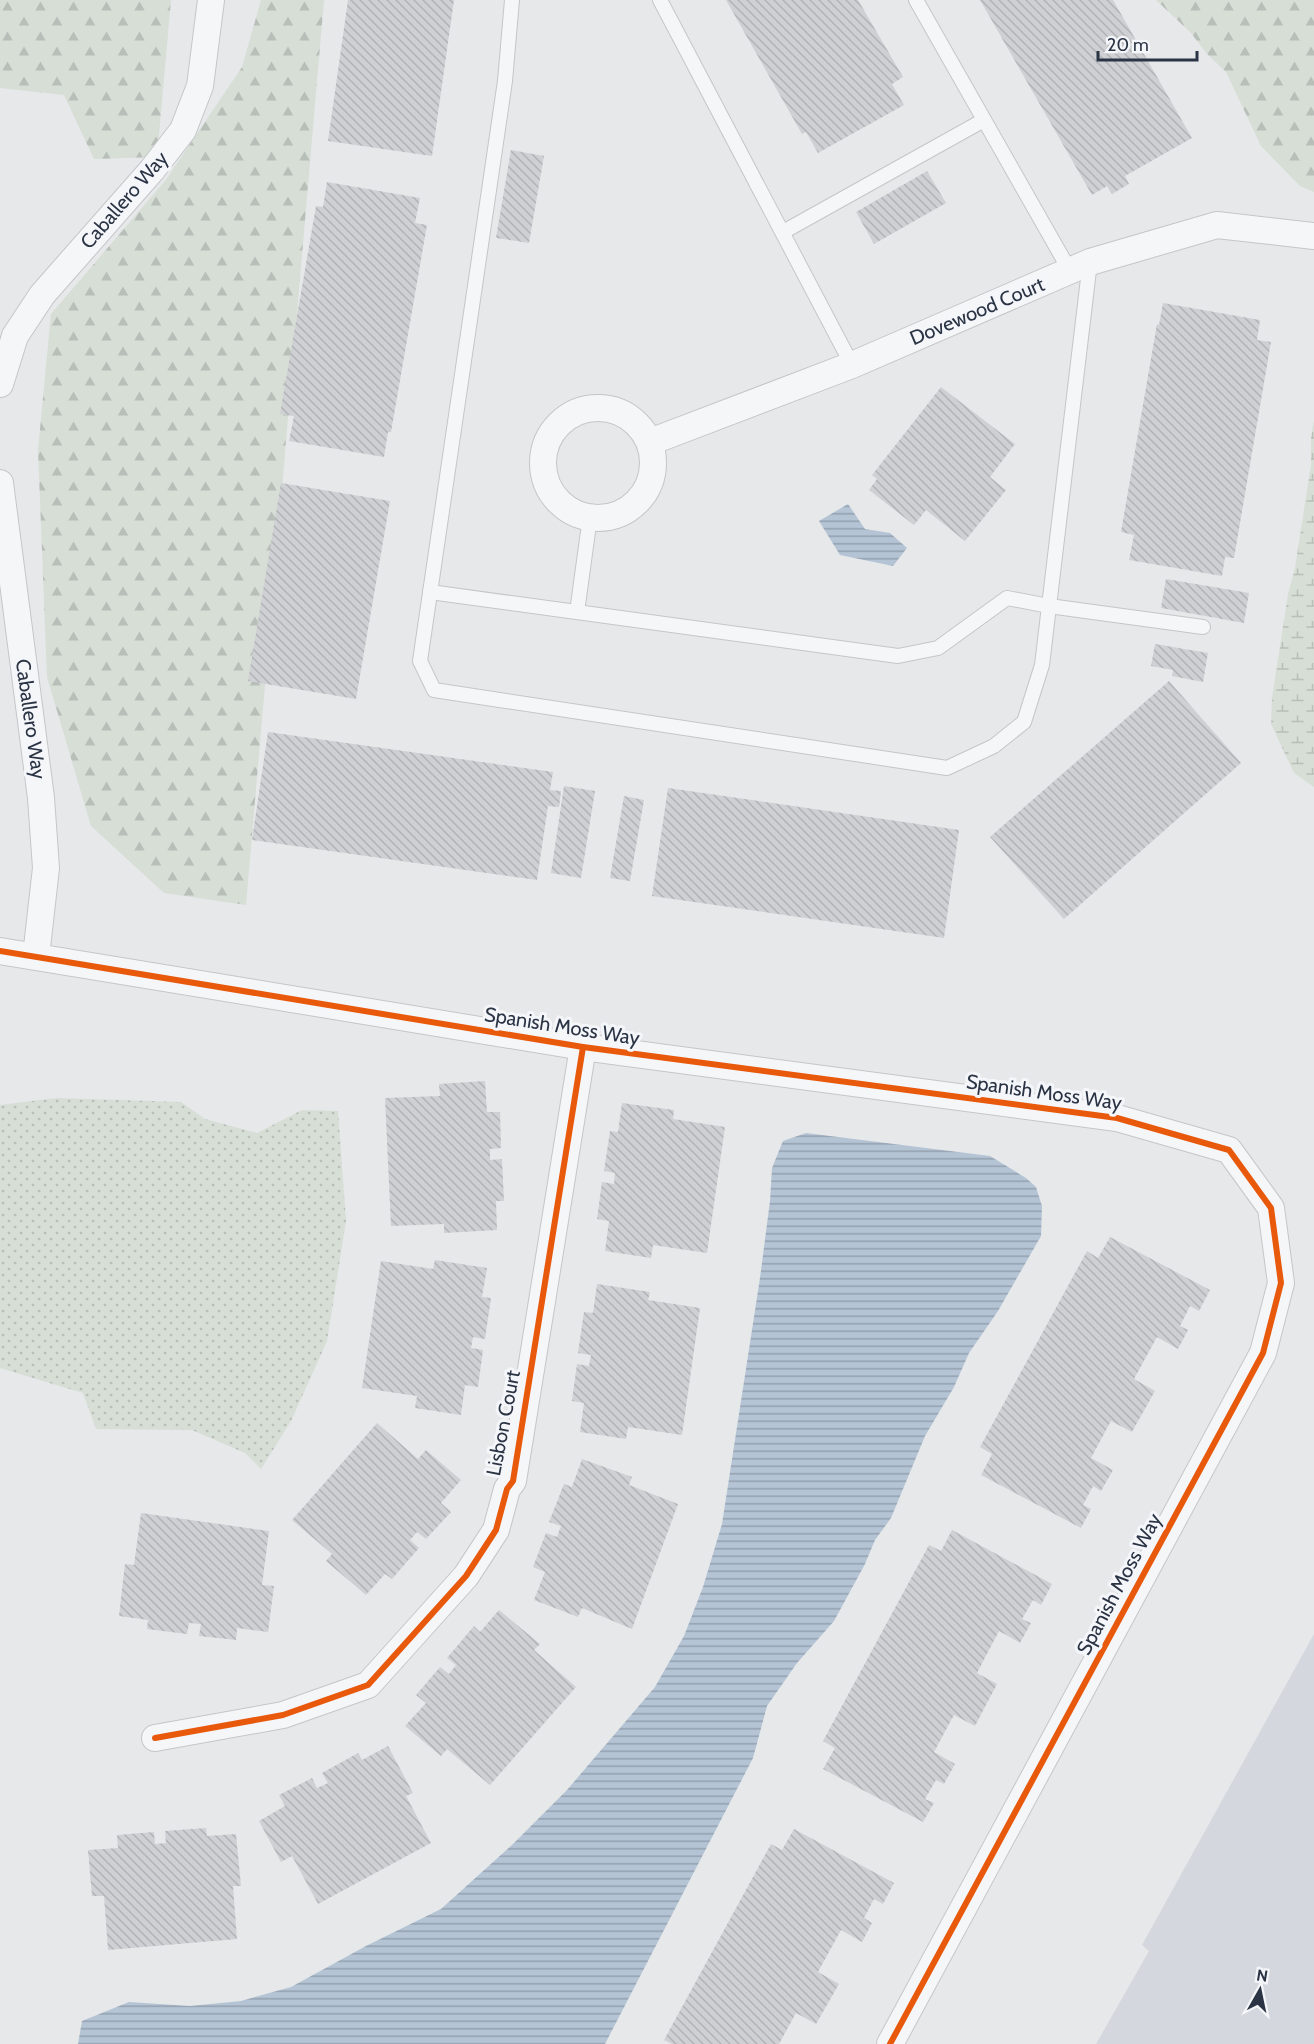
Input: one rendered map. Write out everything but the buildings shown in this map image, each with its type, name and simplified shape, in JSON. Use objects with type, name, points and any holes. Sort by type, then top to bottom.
[{"type":"street","name":"Caballero Way","points":[[0,384],[15,336],[42,295],[152,170],[183,130],[200,86],[211,0]]},
{"type":"street","name":"Dovewood Court","points":[[650,442],[852,365],[1080,267],[1216,225],[1314,236]]},
{"type":"street","points":[[589,408],[608,408],[625,414],[640,426],[650,442],[654,459],[652,477],[645,493],[633,507],[617,515],[590,517],[565,508],[553,495],[545,479],[543,460],[547,442],[557,426],[571,415],[589,408]]},
{"type":"street","name":"Caballero Way","points":[[0,483],[7,593],[41,798],[46,868],[36,956]]},
{"type":"street","name":"Spanish Moss Way","points":[[0,951],[583,1047],[1117,1118],[1229,1150],[1271,1208],[1281,1282],[1263,1353],[890,2044]]},
{"type":"street","name":"Lisbon Court","points":[[155,1738],[283,1715],[368,1685],[466,1576],[496,1530],[507,1489],[513,1481],[583,1047]]},
{"type":"lane","points":[[512,0],[505,81],[420,661],[434,690],[946,768],[994,746],[1024,722],[1042,665],[1080,267],[984,120],[916,0]]},
{"type":"lane","points":[[660,0],[852,365]]},
{"type":"lane","points":[[783,232],[984,120]]},
{"type":"lane","points":[[577,612],[590,517]]},
{"type":"lane","points":[[430,592],[898,656],[938,648],[1007,598],[1203,627]]},
{"type":"shaded area","points":[[1314,1634],[1314,2044],[1096,2044],[1149,1951],[1142,1945]]},
{"type":"green space","points":[[0,0],[171,0],[157,157],[94,159],[64,95],[0,88]]},
{"type":"green space","points":[[261,0],[324,0],[246,905],[164,893],[91,826],[47,677],[38,450],[51,314],[165,181],[242,67]]},
{"type":"green space","points":[[1156,0],[1314,0],[1314,192],[1300,186],[1261,146],[1226,72],[1207,54],[1191,33]]},
{"type":"green space","points":[[1314,420],[1314,787],[1294,773],[1271,724],[1272,698],[1288,594],[1295,568],[1311,465]]},
{"type":"green space","points":[[56,1098],[181,1102],[205,1119],[257,1133],[302,1110],[338,1111],[346,1221],[327,1341],[291,1421],[261,1469],[245,1453],[192,1430],[96,1429],[83,1393],[0,1368],[0,1105]]},
{"type":"water","points":[[848,504],[865,529],[890,533],[907,548],[893,566],[840,555],[819,521]]},
{"type":"water","points":[[806,1133],[990,1156],[1026,1178],[1036,1187],[1042,1206],[1041,1236],[998,1311],[969,1353],[954,1387],[925,1436],[891,1518],[875,1540],[865,1564],[834,1621],[797,1663],[767,1706],[753,1758],[605,2044],[78,2044],[82,2021],[129,2002],[190,2006],[241,2001],[291,1987],[441,1909],[512,1845],[567,1790],[655,1687],[684,1636],[703,1587],[722,1524],[760,1278],[772,1168],[783,1141]]},
{"type":"cycle path","points":[[0,951],[583,1047],[1117,1118],[1229,1150],[1271,1208],[1281,1283],[1263,1353],[890,2044]]},
{"type":"cycle path","points":[[155,1738],[283,1715],[368,1685],[466,1576],[496,1530],[507,1489],[513,1481],[583,1047]]}]
